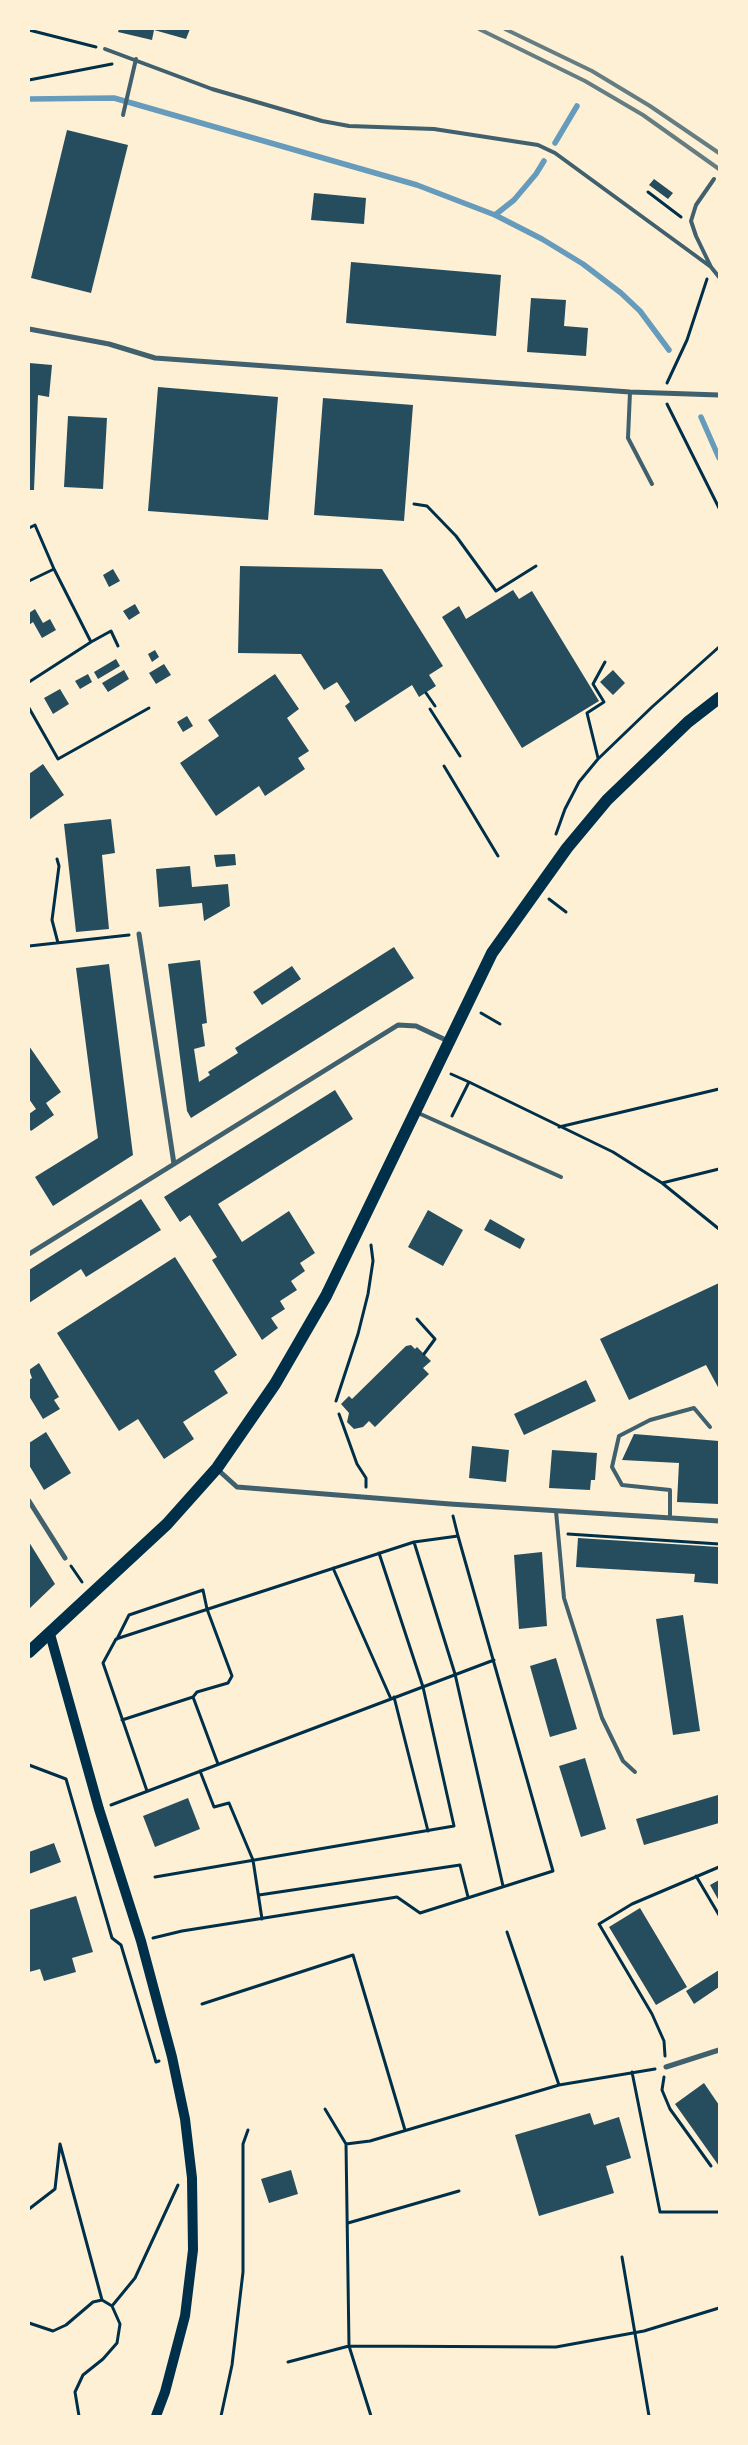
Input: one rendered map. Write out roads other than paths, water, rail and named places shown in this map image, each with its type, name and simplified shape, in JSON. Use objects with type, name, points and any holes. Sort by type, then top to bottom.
[{"type":"main road","points":[[29,1652],[167,1524],[217,1468],[275,1384],[326,1296],[492,954],[567,848],[607,800],[688,722],[719,698]]},
{"type":"main road","points":[[50,1634],[99,1809],[141,1941],[172,2058],[185,2119],[192,2178],[193,2250],[185,2316],[166,2392],[156,2416]]},
{"type":"street","points":[[29,328],[109,344],[155,358],[630,392],[719,395]]},
{"type":"street","points":[[139,934],[174,1164]]},
{"type":"street","points":[[29,1254],[398,1025],[416,1026],[450,1042]]},
{"type":"street","points":[[217,1468],[237,1487],[450,1504],[719,1521]]},
{"type":"street","points":[[29,1501],[65,1558]]},
{"type":"street","points":[[666,2067],[719,2050]]},
{"type":"lane","points":[[105,49],[212,88],[322,121],[349,126],[434,129],[538,145],[555,153],[711,267]]},
{"type":"lane","points":[[123,116],[136,59]]},
{"type":"lane","points":[[714,179],[696,205],[691,221],[711,267],[719,277]]},
{"type":"lane","points":[[630,392],[628,438],[652,484]]},
{"type":"lane","points":[[416,1112],[561,1177]]},
{"type":"lane","points":[[670,1518],[670,1490],[622,1485],[612,1467],[619,1436],[650,1420],[694,1408],[710,1426]]},
{"type":"lane","points":[[556,1511],[564,1598],[599,1709],[623,1761],[635,1772]]},
{"type":"waterway","points":[[29,99],[114,98],[417,185],[495,215],[542,239],[583,264],[621,293],[640,311],[669,350]]},
{"type":"waterway","points":[[555,143],[577,106]]},
{"type":"waterway","points":[[495,215],[514,200],[536,174],[544,161]]},
{"type":"waterway","points":[[701,417],[719,458]]},
{"type":"railway","points":[[479,29],[585,81],[643,115],[719,169]]},
{"type":"railway","points":[[505,29],[592,71],[650,106],[719,153]]}]
